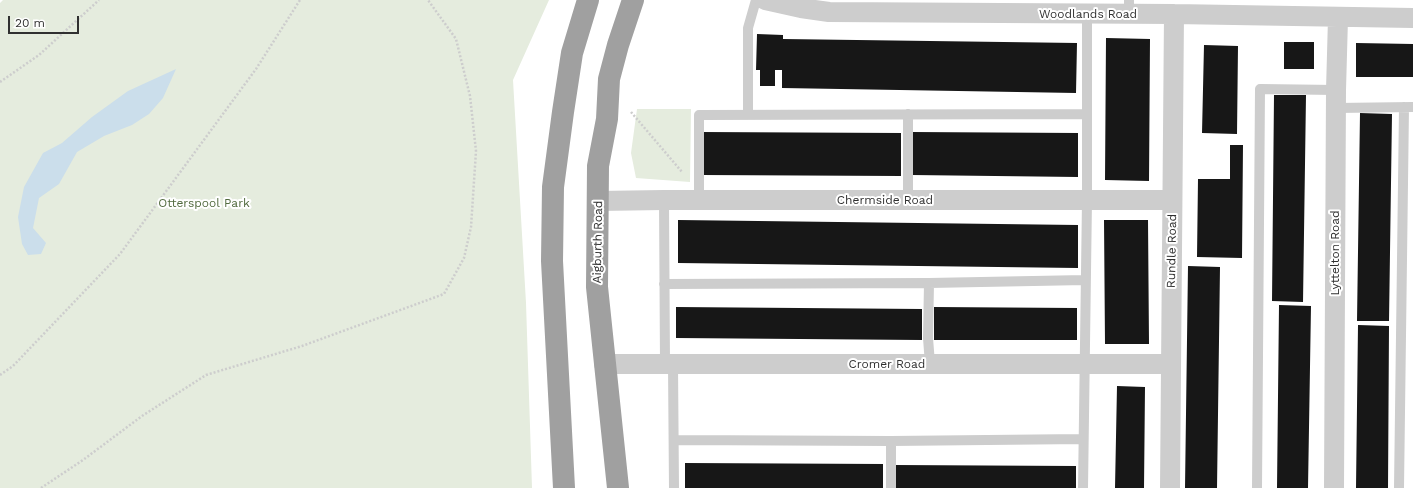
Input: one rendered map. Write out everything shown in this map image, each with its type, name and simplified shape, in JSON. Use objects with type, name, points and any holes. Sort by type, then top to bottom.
[{"type":"highway","points":[[564,488],[552,261],[553,187],[562,112],[572,53],[588,0]]},
{"type":"highway","name":"Aigburth Road","points":[[618,488],[597,287],[598,166],[607,119],[610,79],[618,45],[633,0]]},
{"type":"street","name":"Woodlands Road","points":[[765,0],[787,6],[811,5],[829,12],[1087,14],[1129,7],[1174,14],[1338,18],[1404,12]]},
{"type":"street","name":"Rundle Road","points":[[1170,488],[1174,14]]},
{"type":"street","name":"Lyttelton Road","points":[[1334,488],[1336,99],[1338,18]]},
{"type":"street","name":"Chermside Road","points":[[598,201],[1172,200]]},
{"type":"street","name":"Cromer Road","points":[[604,364],[1171,364]]},
{"type":"lane","points":[[748,115],[748,28],[756,0]]},
{"type":"lane","points":[[1083,488],[1087,200],[1087,14]]},
{"type":"lane","points":[[1257,488],[1260,90],[1409,107],[1399,488]]},
{"type":"lane","points":[[908,114],[908,200]]},
{"type":"lane","points":[[699,200],[699,115],[1087,114]]},
{"type":"lane","points":[[664,200],[664,284],[674,440],[674,488]]},
{"type":"lane","points":[[664,284],[929,283],[1085,280]]},
{"type":"lane","points":[[929,283],[928,338],[930,364]]},
{"type":"lane","points":[[674,440],[891,441],[1083,439]]},
{"type":"lane","points":[[891,441],[891,488]]},
{"type":"path","points":[[0,82],[39,55],[99,0]]},
{"type":"path","points":[[0,375],[13,366],[120,254],[256,70],[300,0]]},
{"type":"path","points":[[40,488],[83,460],[142,416],[206,375],[302,346],[444,294],[464,258],[471,227],[476,151],[470,96],[456,39],[428,0]]},
{"type":"path","points":[[610,79],[635,118],[690,182],[699,200]]},
{"type":"green space","name":"Otterspool Park","points":[[3,0],[549,0],[513,80],[526,303],[532,488],[0,488],[0,3]]},
{"type":"green space","points":[[637,109],[691,109],[690,182],[636,178],[631,153]]},
{"type":"water","points":[[176,69],[163,98],[149,114],[132,125],[104,136],[77,152],[59,184],[39,198],[33,228],[46,243],[41,254],[28,255],[22,244],[18,217],[24,187],[43,153],[62,143],[92,117],[128,91]]},
{"type":"building","points":[[757,34],[783,35],[783,39],[1077,43],[1076,93],[782,88],[782,70],[775,70],[775,86],[760,86],[760,70],[756,70]]},
{"type":"building","points":[[1106,38],[1150,39],[1149,181],[1105,180]]},
{"type":"building","points":[[1284,42],[1314,42],[1314,69],[1284,69]]},
{"type":"building","points":[[1356,43],[1413,44],[1413,77],[1356,77]]},
{"type":"building","points":[[1204,45],[1238,46],[1237,134],[1202,133]]},
{"type":"building","points":[[1274,95],[1306,95],[1303,302],[1272,301]]},
{"type":"building","points":[[1360,113],[1392,114],[1389,321],[1357,321]]},
{"type":"building","points":[[701,132],[901,133],[901,176],[701,175]]},
{"type":"building","points":[[912,132],[1078,133],[1078,177],[912,175]]},
{"type":"building","points":[[1230,145],[1243,145],[1242,258],[1197,257],[1198,179],[1230,179]]},
{"type":"building","points":[[678,220],[1078,225],[1078,268],[678,263]]},
{"type":"building","points":[[1104,220],[1148,220],[1149,344],[1105,344]]},
{"type":"building","points":[[1188,266],[1220,267],[1217,488],[1185,488]]},
{"type":"building","points":[[1279,305],[1311,306],[1308,488],[1277,488]]},
{"type":"building","points":[[676,307],[922,309],[922,340],[676,338]]},
{"type":"building","points":[[934,307],[1077,308],[1077,340],[934,340]]},
{"type":"building","points":[[1358,325],[1389,326],[1388,488],[1356,488]]},
{"type":"building","points":[[1117,386],[1145,387],[1144,488],[1115,488]]},
{"type":"building","points":[[685,463],[883,464],[883,488],[685,488]]},
{"type":"building","points":[[895,465],[1076,466],[1076,488],[895,488]]}]
